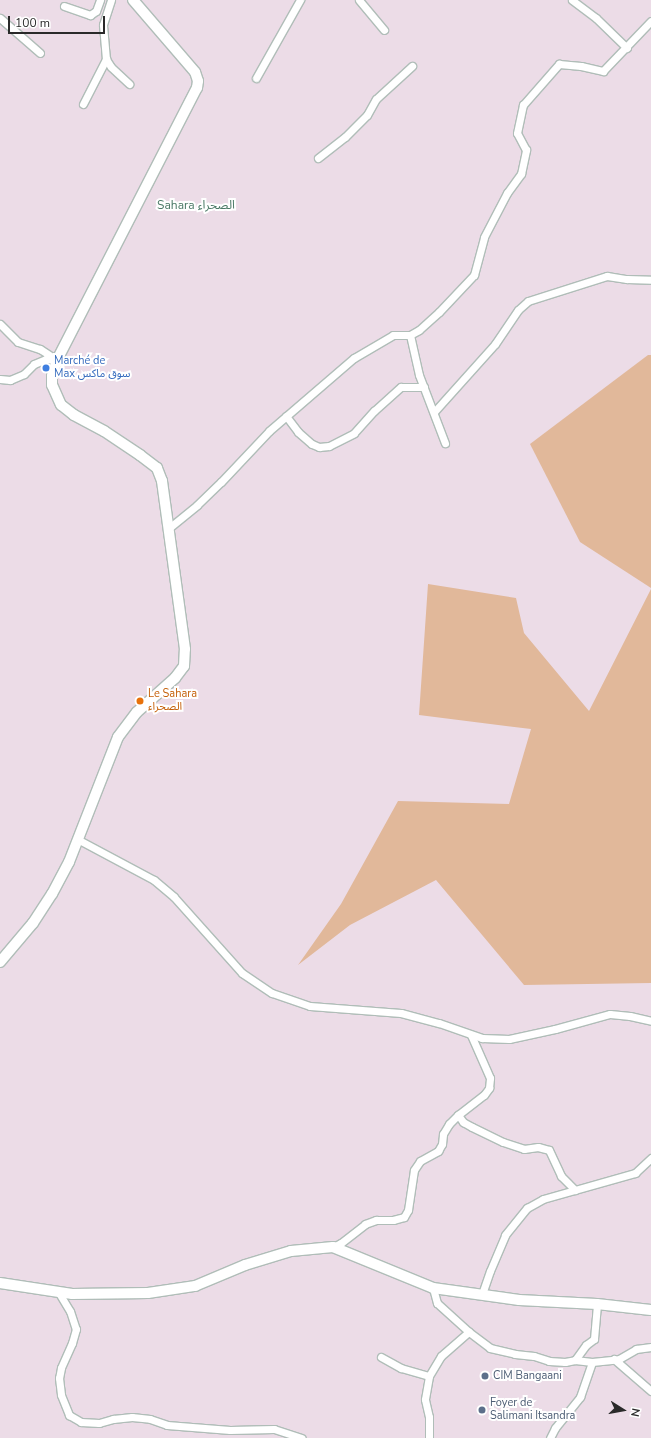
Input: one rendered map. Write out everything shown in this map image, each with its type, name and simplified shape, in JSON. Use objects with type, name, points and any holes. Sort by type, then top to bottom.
[{"type":"main road","points":[[0,962],[33,923],[49,899],[69,862],[79,840],[118,737],[137,712],[175,678],[184,666],[185,649],[162,481],[157,468],[104,431],[74,415],[62,405],[52,385],[52,376],[58,360],[197,88],[198,81],[195,72],[133,0]]},
{"type":"main road","points":[[0,1283],[59,1293],[148,1293],[195,1286],[245,1265],[291,1251],[333,1246],[433,1288],[519,1300],[597,1304],[651,1310]]},
{"type":"street","points":[[64,6],[90,15],[96,11],[100,0]]},
{"type":"street","points":[[111,0],[103,26],[106,59],[129,84]]},
{"type":"street","points":[[256,78],[300,0]]},
{"type":"street","points":[[359,0],[384,30]]},
{"type":"street","points":[[572,0],[596,18],[626,48]]},
{"type":"street","points":[[0,18],[40,53]]},
{"type":"street","points":[[168,528],[197,505],[221,482],[269,431],[354,358],[393,335],[410,335],[419,330],[439,312],[474,275],[484,237],[507,193],[521,174],[526,150],[516,133],[523,105],[559,64],[581,66],[603,71],[651,22]]},
{"type":"street","points":[[83,104],[106,59]]},
{"type":"street","points":[[318,158],[345,137],[368,115],[376,99],[412,66]]},
{"type":"street","points":[[434,412],[458,383],[495,344],[518,310],[528,302],[607,276],[651,280]]},
{"type":"street","points":[[0,324],[18,342],[40,349],[58,360]]},
{"type":"street","points":[[410,335],[419,375],[445,443]]},
{"type":"street","points":[[0,379],[10,380],[24,374],[34,364],[46,359],[58,360]]},
{"type":"street","points":[[286,416],[298,432],[312,444],[319,447],[329,446],[354,433],[374,410],[401,387],[424,387]]},
{"type":"street","points":[[79,840],[154,880],[174,897],[242,973],[272,993],[310,1006],[400,1013],[439,1023],[482,1038],[509,1039],[555,1029],[610,1014],[630,1016],[651,1021]]},
{"type":"street","points":[[333,1246],[341,1243],[365,1224],[376,1220],[393,1220],[404,1217],[408,1210],[414,1170],[420,1161],[438,1151],[442,1144],[443,1134],[458,1115],[484,1095],[489,1088],[490,1078],[472,1035]]},
{"type":"street","points":[[458,1115],[463,1122],[497,1140],[524,1149],[538,1147],[549,1150],[562,1176],[575,1190]]},
{"type":"street","points":[[482,1294],[505,1235],[527,1208],[543,1199],[636,1173],[651,1158]]},
{"type":"street","points":[[433,1288],[437,1303],[469,1332],[490,1348],[515,1354],[534,1356],[549,1361],[565,1362],[575,1360],[592,1362],[614,1359],[636,1349],[651,1347]]},
{"type":"street","points":[[59,1293],[70,1311],[76,1329],[72,1343],[61,1368],[59,1378],[64,1406],[69,1415],[81,1422],[99,1423],[114,1419],[132,1417],[150,1419],[167,1424],[201,1428],[230,1430],[274,1429],[302,1438]]},
{"type":"street","points":[[575,1360],[586,1345],[594,1339],[597,1304]]},
{"type":"street","points":[[429,1438],[429,1417],[425,1399],[429,1376],[441,1356],[469,1332]]},
{"type":"street","points":[[381,1357],[401,1368],[429,1376]]},
{"type":"street","points":[[614,1359],[651,1391]]},
{"type":"street","points":[[550,1438],[555,1428],[580,1397],[592,1362]]},
{"type":"shaded area","points":[[648,355],[651,355],[651,588],[580,542],[530,444]]},
{"type":"shaded area","points":[[428,584],[516,598],[524,633],[589,711],[651,589],[651,983],[524,985],[436,880],[350,925],[298,965],[341,904],[398,801],[509,804],[531,729],[419,715]]},
{"type":"place","name":"Marché de Max سوق ماكس","points":[[46,368]]},
{"type":"place","name":"Le Sahara الصحراء","points":[[140,701]]},
{"type":"place","name":"CIM Bangaani","points":[[485,1376]]},
{"type":"place","name":"Foyer de Salimani Itsandra","points":[[482,1410]]},
{"type":"district","name":"Sahara الصحراء","points":[[196,206]]}]
